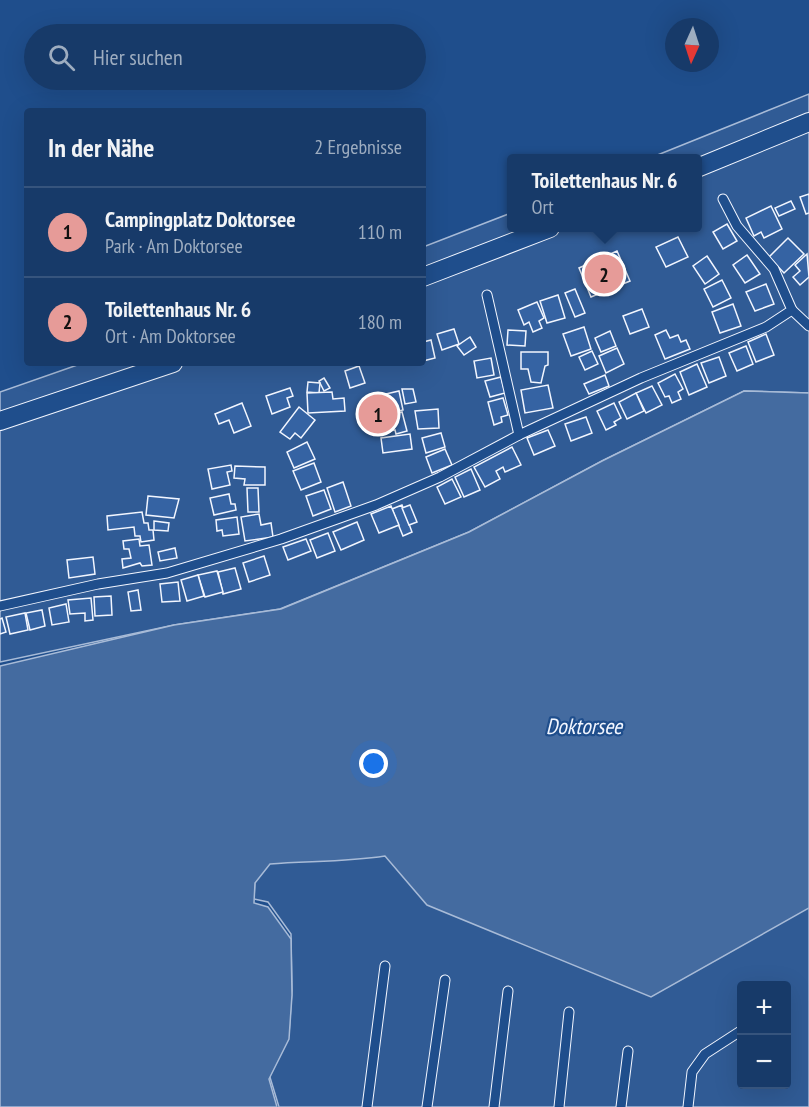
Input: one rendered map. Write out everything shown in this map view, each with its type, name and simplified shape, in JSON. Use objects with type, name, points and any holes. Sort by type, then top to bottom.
[{"type":"street","points":[[702,166],[809,122]]},
{"type":"street","points":[[426,276],[540,232]]},
{"type":"street","points":[[0,421],[164,366]]},
{"type":"lane","points":[[723,199],[737,226],[774,269],[792,310],[809,326]]},
{"type":"lane","points":[[487,295],[519,435]]},
{"type":"lane","points":[[0,606],[98,584],[167,573],[281,539],[376,505],[440,477],[519,435],[641,378],[766,327],[792,310]]},
{"type":"lane","points":[[368,1107],[385,966]]},
{"type":"lane","points":[[427,1107],[445,980]]},
{"type":"lane","points":[[494,1107],[508,991]]},
{"type":"lane","points":[[559,1107],[569,1012]]},
{"type":"lane","points":[[688,1107],[692,1072],[705,1054],[737,1033]]},
{"type":"lane","points":[[621,1107],[627,1051]]},
{"type":"shaded area","points":[[809,94],[809,393],[744,391],[602,461],[469,532],[280,609],[174,625],[0,662],[0,392],[74,366],[426,366],[426,246],[507,215],[507,232],[702,232],[702,154],[660,154]]},
{"type":"shaded area","points":[[385,851],[809,904],[809,1107],[279,1107],[269,1074],[289,1034],[292,990],[291,934],[268,902],[254,899],[255,878],[270,860]]},
{"type":"water","name":"Doktorsee","points":[[744,391],[809,393],[809,908],[651,997],[427,905],[385,856],[270,864],[255,883],[254,903],[268,907],[291,939],[292,995],[289,1039],[269,1079],[277,1107],[0,1107],[0,666],[174,625],[281,609],[469,532],[602,461]]},
{"type":"building","points":[[809,194],[809,213],[806,214],[800,197]]},
{"type":"building","points":[[791,201],[795,209],[779,216],[775,208]]},
{"type":"building","points":[[771,206],[782,229],[764,238],[761,232],[754,236],[746,218]]},
{"type":"building","points":[[727,224],[737,241],[723,249],[713,232]]},
{"type":"building","points":[[678,237],[688,257],[666,267],[656,247]]},
{"type":"building","points":[[788,238],[804,254],[784,273],[769,257]]},
{"type":"building","points":[[617,251],[630,281],[591,297],[579,268]]},
{"type":"building","points":[[807,254],[809,277],[800,285],[793,277],[800,271],[795,265]]},
{"type":"building","points":[[747,255],[760,274],[745,283],[733,265]]},
{"type":"building","points":[[707,256],[719,274],[705,284],[693,266]]},
{"type":"building","points":[[722,280],[731,298],[713,307],[704,289]]},
{"type":"building","points":[[766,284],[774,304],[755,311],[746,292]]},
{"type":"building","points":[[575,289],[585,313],[575,317],[565,293]]},
{"type":"building","points":[[558,295],[565,318],[547,323],[540,301]]},
{"type":"building","points":[[537,302],[544,318],[539,321],[542,328],[533,332],[529,322],[524,325],[518,310]]},
{"type":"building","points":[[733,304],[741,326],[720,333],[712,312]]},
{"type":"building","points":[[642,309],[649,327],[630,334],[623,316]]},
{"type":"building","points":[[584,327],[591,349],[571,356],[563,334]]},
{"type":"building","points":[[454,329],[459,344],[442,350],[437,334]]},
{"type":"building","points":[[508,330],[526,331],[525,346],[507,345]]},
{"type":"building","points":[[666,330],[670,338],[678,335],[681,342],[686,340],[690,349],[665,359],[655,335]]},
{"type":"building","points":[[610,331],[616,346],[601,352],[595,338]]},
{"type":"building","points":[[766,334],[774,355],[756,362],[748,342]]},
{"type":"building","points":[[470,337],[476,347],[464,355],[457,346]]},
{"type":"building","points":[[431,340],[435,358],[426,360],[426,341]]},
{"type":"building","points":[[746,346],[753,364],[737,371],[729,353]]},
{"type":"building","points":[[617,348],[624,364],[606,373],[599,356]]},
{"type":"building","points":[[592,351],[598,364],[585,370],[579,357]]},
{"type":"building","points":[[521,352],[548,352],[548,365],[545,366],[541,383],[531,382],[528,369],[521,369]]},
{"type":"building","points":[[719,357],[726,376],[709,383],[701,363]]},
{"type":"building","points":[[491,358],[494,375],[477,378],[474,361]]},
{"type":"building","points":[[697,364],[707,387],[689,395],[680,372]]},
{"type":"building","points":[[359,366],[365,383],[350,388],[345,371]]},
{"type":"building","points":[[675,374],[683,389],[678,392],[681,399],[672,403],[669,396],[665,397],[658,383]]},
{"type":"building","points":[[605,375],[609,386],[589,394],[584,384]]},
{"type":"building","points":[[501,377],[505,393],[490,397],[485,381]]},
{"type":"building","points":[[324,378],[330,388],[324,391],[319,381]]},
{"type":"building","points":[[308,382],[320,383],[319,393],[307,392]]},
{"type":"building","points":[[548,385],[553,408],[525,413],[521,390]]},
{"type":"building","points":[[652,386],[662,405],[646,413],[636,393]]},
{"type":"building","points":[[290,388],[293,396],[287,398],[290,407],[272,414],[266,396]]},
{"type":"building","points":[[402,389],[413,389],[416,402],[405,404]]},
{"type":"building","points":[[399,391],[403,410],[381,415],[377,396]]},
{"type":"building","points":[[332,392],[333,399],[344,398],[345,411],[308,413],[307,393]]},
{"type":"building","points":[[636,393],[644,411],[627,419],[619,402]]},
{"type":"building","points":[[503,398],[508,415],[501,417],[502,422],[494,425],[488,402]]},
{"type":"building","points":[[242,403],[251,426],[234,433],[229,420],[219,424],[215,414]]},
{"type":"building","points":[[614,403],[621,418],[614,422],[616,425],[606,430],[597,411]]},
{"type":"building","points":[[299,407],[315,420],[301,438],[295,433],[290,439],[280,432]]},
{"type":"building","points":[[438,409],[439,428],[418,429],[415,411]]},
{"type":"building","points":[[402,412],[407,431],[396,434],[395,430],[380,433],[376,419]]},
{"type":"building","points":[[586,417],[592,433],[571,441],[565,424]]},
{"type":"building","points":[[548,430],[555,446],[534,455],[527,438]]},
{"type":"building","points":[[441,433],[445,447],[426,453],[422,438]]},
{"type":"building","points":[[410,434],[412,449],[383,453],[381,438]]},
{"type":"building","points":[[307,442],[315,459],[294,468],[287,452]]},
{"type":"building","points":[[512,447],[521,465],[505,472],[503,467],[496,471],[500,479],[485,487],[474,467]]},
{"type":"building","points":[[445,449],[452,465],[432,473],[426,457]]},
{"type":"building","points":[[314,463],[321,482],[301,490],[293,471]]},
{"type":"building","points":[[231,465],[232,471],[227,472],[230,485],[212,489],[208,469]]},
{"type":"building","points":[[235,466],[265,467],[265,485],[244,485],[245,479],[234,478]]},
{"type":"building","points":[[471,469],[480,490],[464,497],[455,477]]},
{"type":"building","points":[[452,479],[461,497],[445,504],[437,487]]},
{"type":"building","points":[[343,482],[351,506],[335,512],[327,488]]},
{"type":"building","points":[[247,488],[258,488],[259,512],[248,512]]},
{"type":"building","points":[[324,490],[331,509],[313,516],[306,496]]},
{"type":"building","points":[[229,494],[231,504],[235,504],[236,510],[214,515],[210,498]]},
{"type":"building","points":[[148,496],[179,499],[174,518],[146,515]]},
{"type":"building","points":[[402,505],[412,532],[403,536],[392,509]]},
{"type":"building","points":[[410,505],[417,522],[409,525],[402,508]]},
{"type":"building","points":[[391,506],[399,525],[379,533],[371,514]]},
{"type":"building","points":[[142,512],[144,523],[148,523],[149,530],[153,530],[154,540],[141,542],[140,536],[135,536],[134,527],[108,530],[107,516]]},
{"type":"building","points":[[259,514],[261,525],[271,523],[273,537],[245,541],[241,517]]},
{"type":"building","points":[[237,517],[239,534],[223,536],[222,530],[217,531],[216,520]]},
{"type":"building","points":[[154,521],[169,523],[168,531],[154,530]]},
{"type":"building","points":[[357,522],[364,540],[341,550],[333,532]]},
{"type":"building","points":[[328,533],[335,551],[317,558],[310,540]]},
{"type":"building","points":[[139,539],[140,546],[149,545],[152,565],[142,566],[140,563],[123,568],[122,559],[131,558],[129,549],[124,549],[123,541]]},
{"type":"building","points":[[306,539],[311,551],[288,560],[283,547]]},
{"type":"building","points":[[175,548],[177,558],[160,561],[158,552]]},
{"type":"building","points":[[264,556],[270,575],[249,582],[243,563]]},
{"type":"building","points":[[93,557],[95,574],[69,578],[67,560]]},
{"type":"building","points":[[235,568],[241,589],[223,594],[218,572]]},
{"type":"building","points":[[217,571],[223,592],[205,597],[198,575]]},
{"type":"building","points":[[198,575],[204,596],[187,601],[181,580]]},
{"type":"building","points":[[178,582],[180,601],[162,602],[160,584]]},
{"type":"building","points":[[138,590],[141,610],[131,611],[128,592]]},
{"type":"building","points":[[111,596],[112,615],[95,616],[94,597]]},
{"type":"building","points":[[91,598],[93,620],[85,621],[85,613],[70,614],[68,600]]},
{"type":"building","points":[[66,604],[69,622],[52,625],[49,608]]},
{"type":"building","points":[[42,610],[45,626],[30,630],[26,613]]},
{"type":"building","points":[[25,613],[28,630],[10,634],[6,617]]},
{"type":"building","points":[[2,618],[6,632],[0,634],[0,619]]},
{"type":"place","name":"Toilettenhaus Nr. 6","points":[[604,274]]},
{"type":"place","name":"Campingplatz Doktorsee","points":[[378,414]]}]
